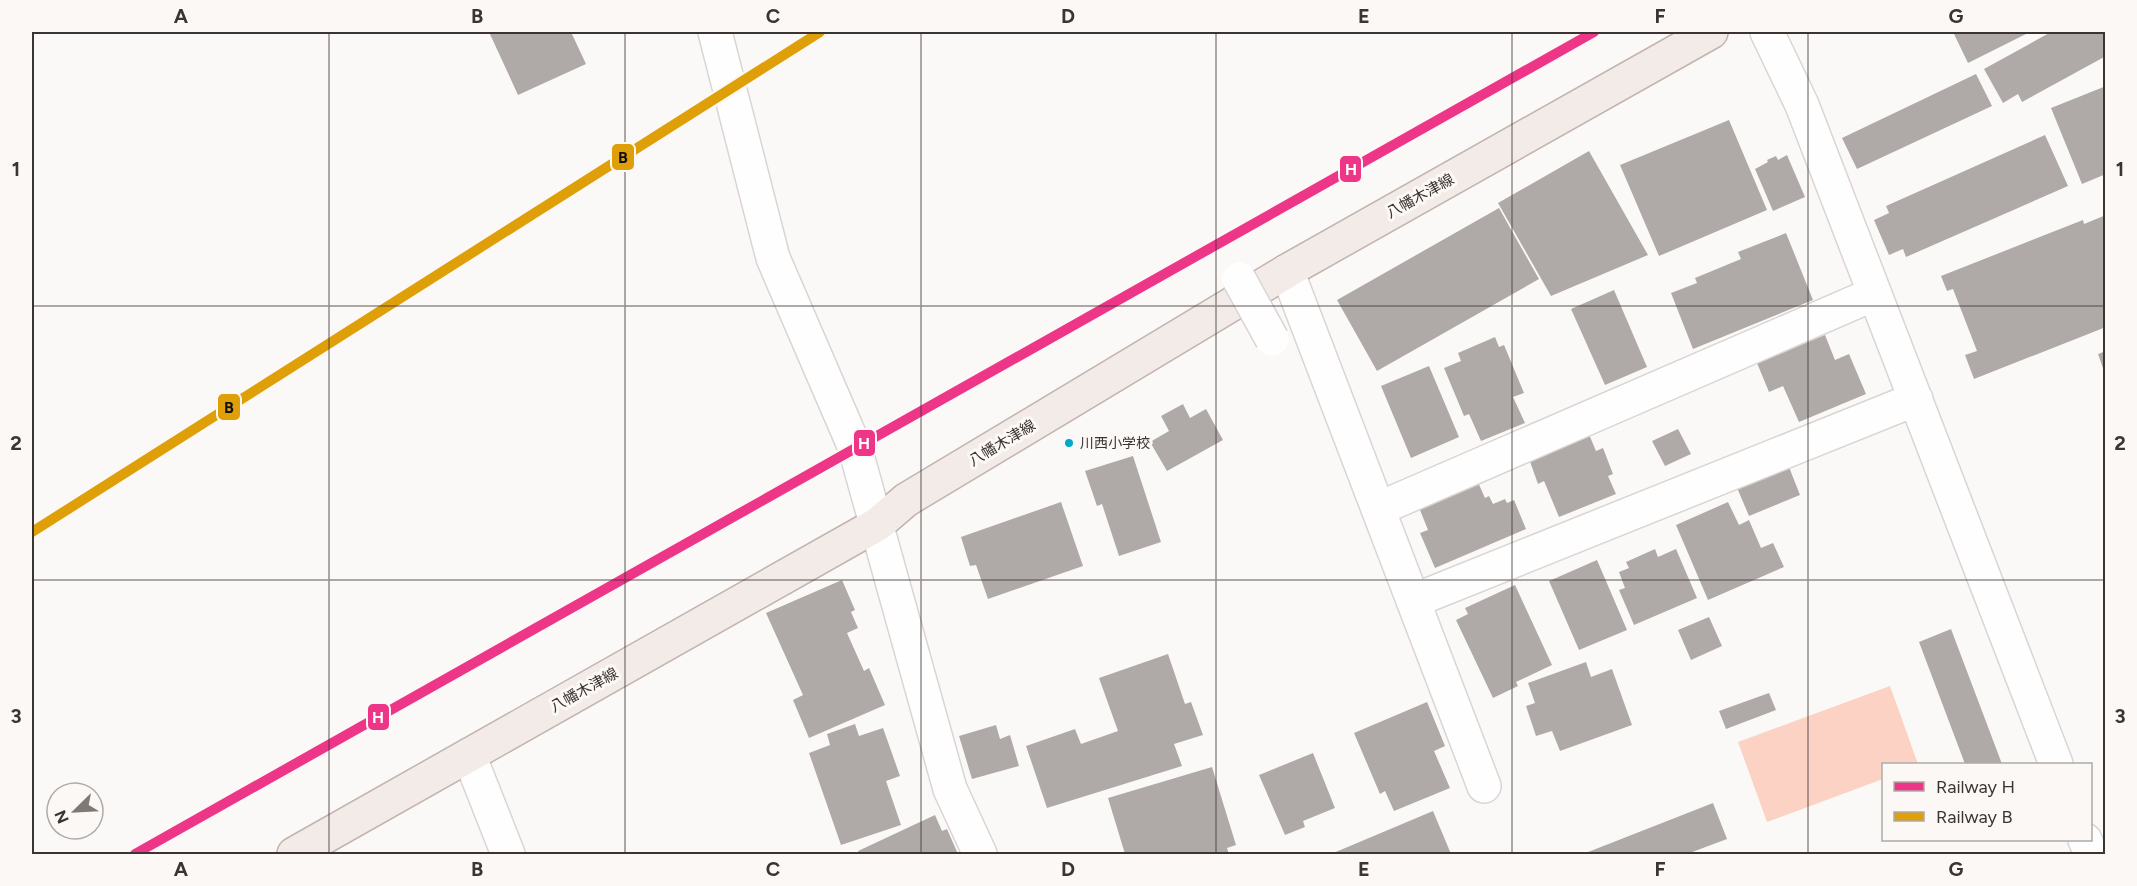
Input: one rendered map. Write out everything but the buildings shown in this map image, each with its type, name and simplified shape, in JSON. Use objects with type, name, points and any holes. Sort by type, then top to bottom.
[{"type":"main road","name":"八幡木津線","points":[[294,855],[878,524],[906,500],[1287,271],[1711,32]]},
{"type":"street","points":[[715,32],[773,258],[855,448],[950,789],[980,855]]},
{"type":"street","points":[[1767,32],[1802,105],[2055,763]]},
{"type":"street","points":[[1287,271],[1484,786]]},
{"type":"street","points":[[1239,279],[1272,339]]},
{"type":"street","points":[[1378,509],[1874,294]]},
{"type":"street","points":[[1413,601],[1916,399]]},
{"type":"street","points":[[470,755],[508,855]]},
{"type":"street","points":[[2085,841],[2091,855]]},
{"type":"shaded area","points":[[1890,686],[1918,763],[1882,763],[1882,779],[1767,822],[1738,742]]},
{"type":"rail line","name":"B","points":[[32,532],[820,32]]},
{"type":"rail line","name":"H","points":[[135,854],[1594,32]]},
{"type":"place","name":"川西小学校","points":[[1069,443]]}]
